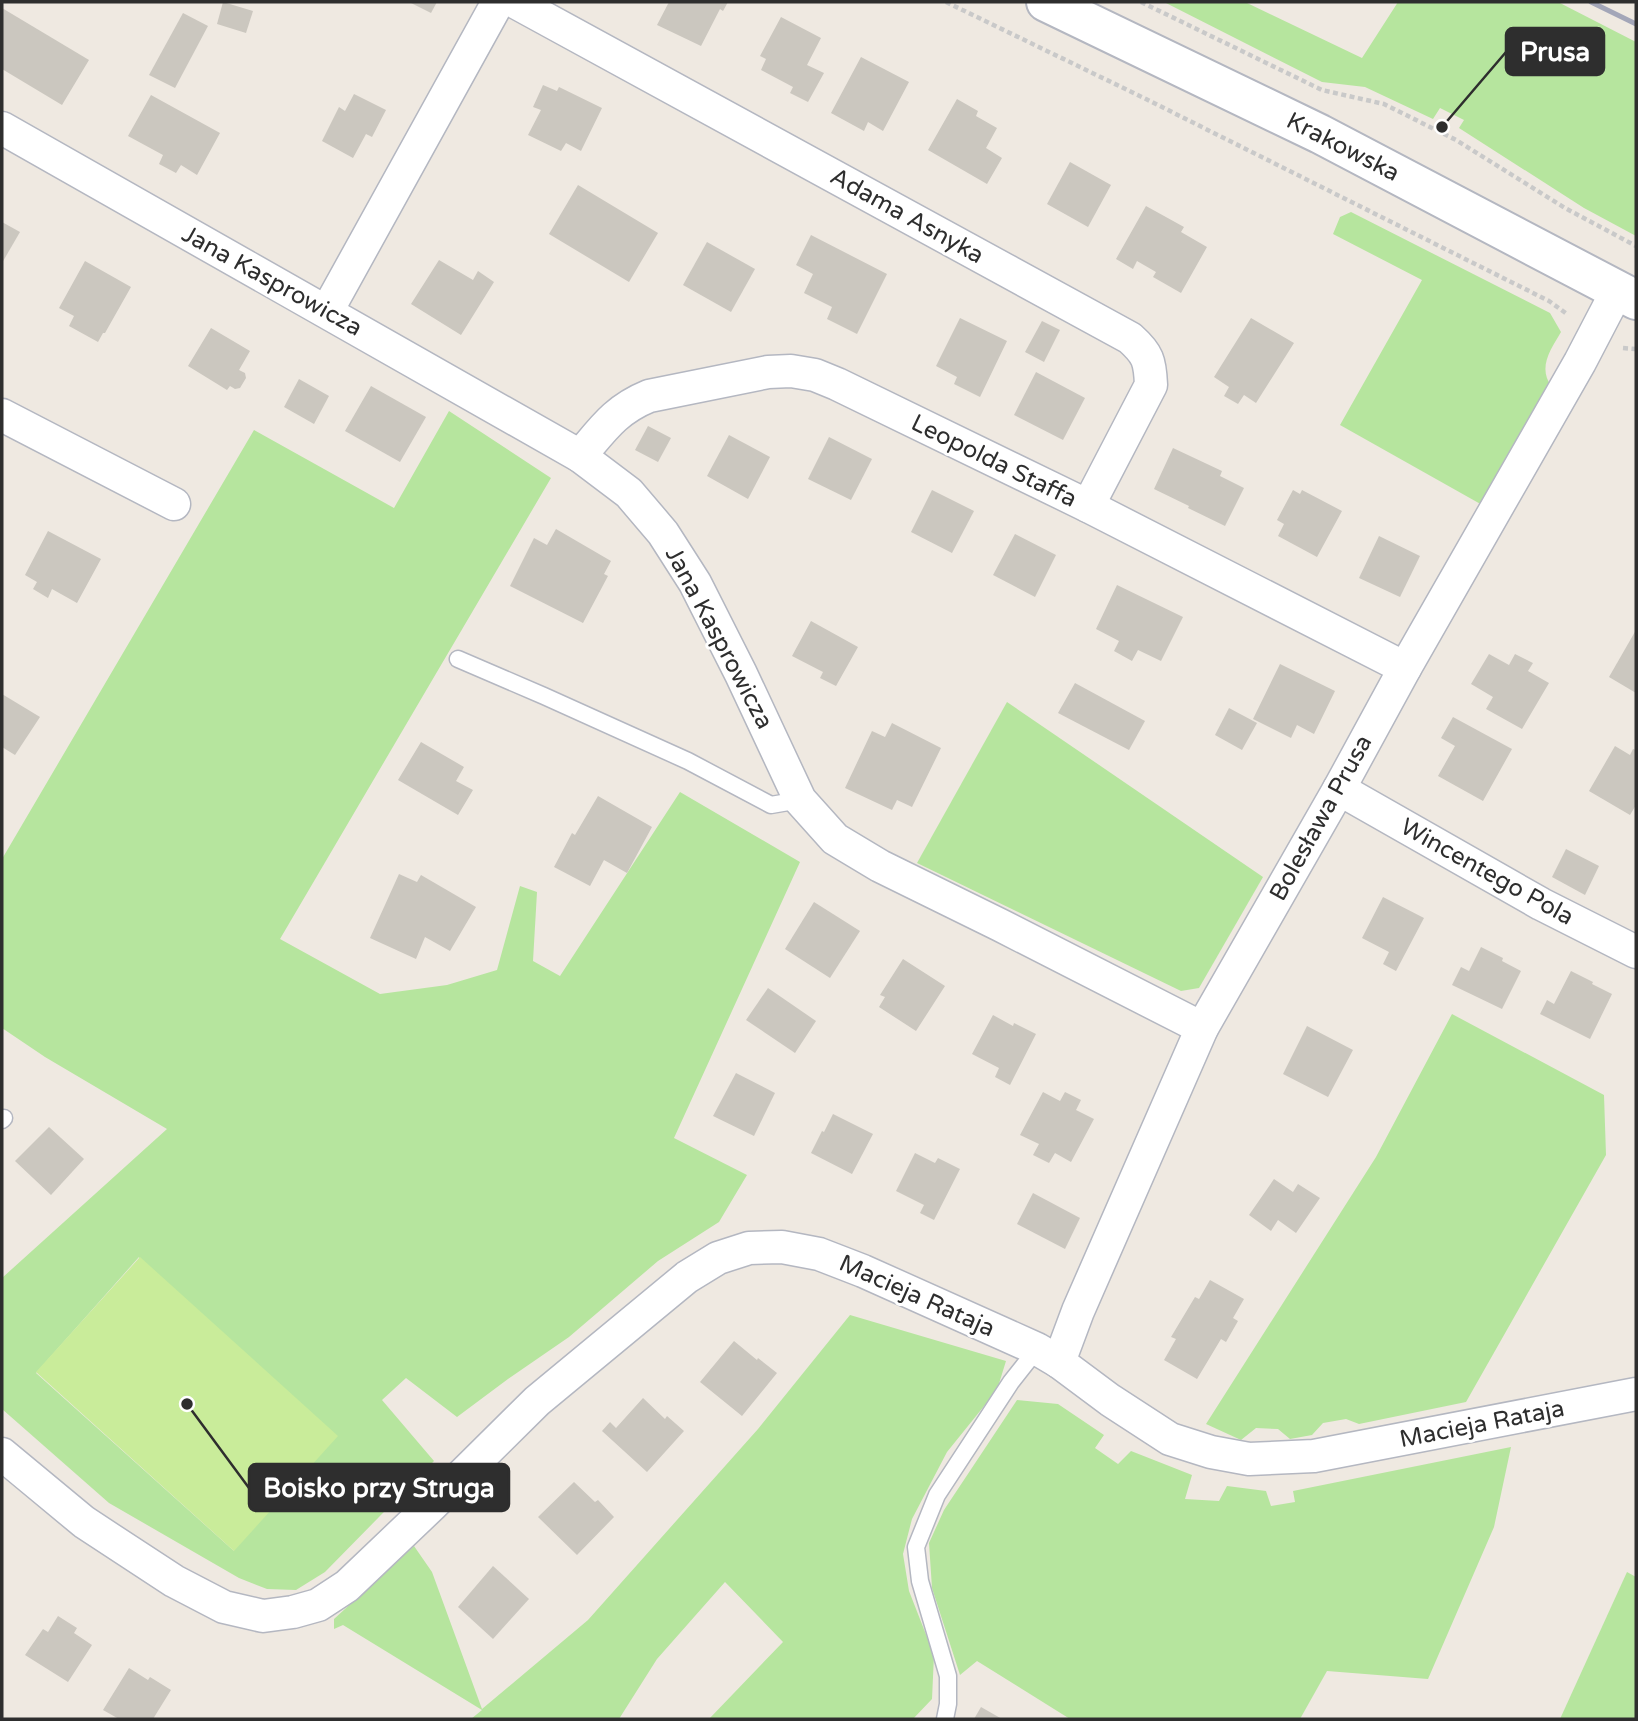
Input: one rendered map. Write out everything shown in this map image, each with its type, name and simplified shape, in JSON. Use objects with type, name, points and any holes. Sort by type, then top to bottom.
[{"type":"main road","name":"Krakowska","points":[[1046,2],[1320,134],[1627,296]]},
{"type":"street","points":[[327,311],[498,2]]},
{"type":"street","name":"Adama Asnyka","points":[[515,2],[1130,338],[1143,349],[1150,363],[1151,385],[1088,506]]},
{"type":"street","name":"Jana Kasprowicza","points":[[2,128],[580,456],[629,493],[663,533],[695,583],[730,651],[800,800],[835,839],[880,866],[1202,1028]]},
{"type":"street","name":"Bolesława Prusa","points":[[1048,1356],[1077,1311],[1202,1028],[1580,362],[1627,296]]},
{"type":"street","name":"Leopolda Staffa","points":[[580,456],[615,416],[633,402],[649,396],[768,372],[791,370],[815,375],[1088,506],[1405,668]]},
{"type":"street","points":[[2,415],[174,504]]},
{"type":"street","name":"Wincentego Pola","points":[[1339,789],[1541,904],[1636,952]]},
{"type":"street","name":"Macieja Rataja","points":[[2,1454],[84,1522],[174,1581],[224,1607],[263,1616],[293,1612],[318,1605],[347,1587],[537,1401],[687,1278],[718,1258],[760,1247],[782,1247],[819,1254],[863,1271],[1048,1356],[1170,1439],[1211,1452],[1249,1459],[1314,1456],[1636,1394]]},
{"type":"lane","points":[[458,659],[688,761],[771,805],[800,800]]},
{"type":"lane","points":[[945,1719],[948,1676],[920,1581],[916,1548],[937,1495],[1011,1382],[1048,1356]]},
{"type":"path","points":[[946,2],[1549,301],[1567,315],[1572,324]]},
{"type":"path","points":[[1141,2],[1322,90],[1384,104],[1456,140],[1565,208],[1636,246]]},
{"type":"green space","points":[[1164,2],[1245,2],[1362,58],[1398,2],[1558,2],[1636,42],[1636,236],[1584,208],[1459,128],[1464,120],[1440,108],[1433,119],[1365,87],[1322,82]]},
{"type":"green space","points":[[1351,212],[1550,313],[1561,332],[1547,359],[1546,373],[1552,387],[1484,506],[1340,425],[1422,280],[1333,234],[1340,217]]},
{"type":"green space","points":[[449,411],[551,478],[280,939],[380,994],[447,985],[497,970],[520,886],[537,892],[533,961],[560,976],[680,792],[800,862],[674,1138],[747,1175],[719,1222],[658,1261],[569,1337],[457,1417],[406,1378],[382,1400],[434,1461],[325,1572],[296,1590],[267,1589],[239,1578],[109,1503],[2,1409],[2,1278],[167,1129],[45,1057],[2,1028],[2,859],[254,430],[394,508]],"holes":[[[139,1257],[234,1551],[36,1373]]]},
{"type":"green space","points":[[1007,702],[1263,877],[1199,988],[1181,991],[917,863]]},
{"type":"green space","points":[[1452,1014],[1604,1095],[1606,1155],[1466,1402],[1359,1424],[1346,1419],[1323,1423],[1312,1435],[1290,1439],[1278,1429],[1256,1428],[1241,1440],[1206,1424],[1376,1157]]},
{"type":"green space","points":[[140,1257],[338,1436],[234,1551],[36,1372]]},
{"type":"green space","points":[[850,1315],[1006,1361],[997,1390],[947,1452],[912,1519],[903,1554],[909,1591],[934,1655],[932,1699],[913,1719],[709,1719],[783,1642],[725,1582],[657,1659],[619,1719],[471,1719],[482,1710],[343,1625],[334,1629],[334,1619],[414,1546],[432,1572],[482,1709],[588,1620],[758,1429]]},
{"type":"green space","points":[[1017,1400],[1058,1404],[1104,1435],[1095,1448],[1118,1464],[1131,1451],[1192,1475],[1185,1499],[1219,1501],[1227,1486],[1266,1491],[1271,1506],[1295,1502],[1293,1491],[1511,1447],[1494,1527],[1428,1679],[1327,1671],[1300,1719],[1070,1719],[977,1661],[960,1675],[932,1588],[929,1543],[944,1510]]},
{"type":"green space","points":[[1627,1572],[1636,1577],[1636,1719],[1560,1719]]},
{"type":"building","points":[[223,2],[253,11],[246,33],[217,24]]},
{"type":"building","points":[[409,2],[437,2],[431,13]]},
{"type":"building","points":[[669,2],[728,2],[723,11],[720,9],[701,46],[657,25]]},
{"type":"building","points":[[2,8],[89,60],[62,105],[2,69]]},
{"type":"building","points":[[183,13],[208,26],[175,88],[149,75]]},
{"type":"building","points":[[781,17],[821,38],[807,65],[824,73],[808,102],[790,93],[793,87],[761,70],[766,59],[760,56]]},
{"type":"building","points":[[861,57],[909,82],[883,131],[868,122],[864,131],[831,113]]},
{"type":"building","points":[[543,85],[557,91],[559,87],[602,108],[581,151],[566,143],[561,151],[528,135],[541,110],[533,107]]},
{"type":"building","points":[[354,94],[386,110],[372,137],[366,134],[353,158],[322,141],[339,107],[345,111]]},
{"type":"building","points":[[151,95],[220,133],[197,175],[181,165],[176,173],[159,164],[163,155],[128,136]]},
{"type":"building","points":[[957,99],[978,111],[976,116],[997,128],[986,148],[1002,158],[987,184],[928,150]]},
{"type":"building","points":[[1070,162],[1111,185],[1088,227],[1047,204]]},
{"type":"building","points":[[578,185],[658,233],[629,282],[549,234]]},
{"type":"building","points":[[1146,206],[1184,227],[1181,232],[1207,247],[1181,293],[1153,277],[1156,272],[1137,261],[1133,269],[1116,259]]},
{"type":"building","points":[[2,222],[20,232],[2,263]]},
{"type":"building","points":[[811,235],[887,274],[857,334],[827,319],[832,307],[804,293],[813,274],[796,265]]},
{"type":"building","points":[[707,242],[755,269],[731,312],[683,285]]},
{"type":"building","points":[[439,260],[473,280],[478,271],[494,282],[461,335],[411,304]]},
{"type":"building","points":[[85,261],[131,287],[98,342],[69,326],[74,316],[59,308]]},
{"type":"building","points":[[960,318],[1007,341],[980,397],[954,384],[957,377],[936,366]]},
{"type":"building","points":[[1251,318],[1294,343],[1256,403],[1244,395],[1238,404],[1224,396],[1229,387],[1214,377]]},
{"type":"building","points":[[1042,321],[1060,330],[1044,362],[1025,352]]},
{"type":"building","points":[[211,328],[250,351],[239,370],[245,373],[246,378],[240,388],[230,386],[227,390],[188,366]]},
{"type":"building","points":[[1036,372],[1085,398],[1063,440],[1014,415]]},
{"type":"building","points":[[299,379],[329,396],[314,424],[284,407]]},
{"type":"building","points":[[371,386],[426,417],[400,462],[345,431]]},
{"type":"building","points":[[648,426],[671,438],[658,462],[635,450]]},
{"type":"building","points":[[729,435],[770,457],[748,499],[707,476]]},
{"type":"building","points":[[829,437],[872,459],[851,500],[808,479]]},
{"type":"building","points":[[1173,448],[1222,471],[1220,476],[1244,488],[1225,526],[1154,489]]},
{"type":"building","points":[[932,490],[974,511],[952,553],[911,532]]},
{"type":"building","points":[[1293,490],[1300,494],[1302,490],[1342,511],[1317,557],[1278,536],[1284,524],[1277,520]]},
{"type":"building","points":[[556,529],[611,561],[604,574],[608,576],[583,623],[510,586],[534,538],[547,545]]},
{"type":"building","points":[[48,531],[101,559],[77,603],[52,589],[48,598],[33,589],[37,582],[25,575]]},
{"type":"building","points":[[1015,534],[1056,555],[1035,597],[993,575]]},
{"type":"building","points":[[1379,536],[1420,556],[1400,597],[1359,578]]},
{"type":"building","points":[[1117,585],[1183,617],[1161,661],[1138,650],[1132,661],[1114,651],[1119,641],[1096,629]]},
{"type":"building","points":[[811,621],[858,647],[836,686],[820,678],[823,672],[792,656]]},
{"type":"building","points":[[1636,630],[1636,693],[1609,677]]},
{"type":"building","points":[[1489,654],[1509,665],[1515,654],[1533,663],[1528,671],[1549,683],[1522,729],[1486,709],[1493,697],[1471,684]]},
{"type":"building","points":[[1280,664],[1335,691],[1314,734],[1297,725],[1291,738],[1253,719]]},
{"type":"building","points":[[1075,683],[1145,721],[1129,750],[1058,713]]},
{"type":"building","points":[[2,694],[40,717],[15,755],[2,747]]},
{"type":"building","points":[[1229,708],[1257,723],[1242,750],[1215,735]]},
{"type":"building","points":[[1453,717],[1512,749],[1483,801],[1438,776],[1455,746],[1441,738]]},
{"type":"building","points":[[892,723],[941,748],[912,807],[897,800],[892,810],[845,788],[872,731],[885,737]]},
{"type":"building","points":[[421,742],[464,767],[456,781],[473,790],[458,815],[398,780]]},
{"type":"building","points":[[1615,746],[1630,755],[1633,749],[1636,750],[1636,805],[1630,815],[1589,791]]},
{"type":"building","points":[[598,796],[652,827],[627,873],[604,860],[590,886],[554,867],[572,833],[575,835]]},
{"type":"building","points":[[1566,849],[1599,866],[1585,895],[1552,877]]},
{"type":"building","points":[[399,874],[417,882],[421,875],[476,907],[450,951],[425,937],[416,959],[370,938]]},
{"type":"building","points":[[1383,897],[1424,918],[1396,971],[1383,964],[1389,952],[1362,938]]},
{"type":"building","points":[[814,902],[860,931],[830,978],[785,949]]},
{"type":"building","points":[[1481,947],[1521,971],[1502,1009],[1452,985],[1461,967],[1469,971]]},
{"type":"building","points":[[903,959],[945,986],[916,1031],[879,1007],[885,997],[880,995]]},
{"type":"building","points":[[1571,971],[1612,994],[1590,1039],[1540,1014],[1547,1000],[1554,1004]]},
{"type":"building","points":[[768,988],[816,1021],[795,1053],[746,1020]]},
{"type":"building","points":[[993,1015],[1036,1034],[1010,1085],[995,1077],[999,1068],[972,1054]]},
{"type":"building","points":[[1307,1026],[1353,1050],[1328,1097],[1283,1074]]},
{"type":"building","points":[[736,1073],[775,1093],[754,1136],[713,1116]]},
{"type":"building","points":[[1043,1092],[1060,1101],[1065,1092],[1081,1100],[1076,1110],[1094,1119],[1071,1162],[1055,1153],[1049,1163],[1033,1155],[1039,1144],[1020,1135]]},
{"type":"building","points":[[833,1114],[873,1134],[852,1174],[811,1153]]},
{"type":"building","points":[[49,1127],[84,1159],[51,1195],[15,1161]]},
{"type":"building","points":[[915,1153],[935,1163],[938,1158],[960,1169],[934,1220],[920,1213],[924,1205],[896,1191]]},
{"type":"building","points":[[1274,1179],[1293,1192],[1298,1184],[1320,1198],[1296,1233],[1278,1220],[1271,1231],[1249,1215]]},
{"type":"building","points":[[1033,1193],[1080,1218],[1065,1249],[1017,1224]]},
{"type":"building","points":[[1210,1280],[1244,1299],[1233,1318],[1238,1321],[1226,1342],[1221,1339],[1197,1379],[1164,1360],[1176,1339],[1171,1337],[1195,1297],[1199,1299]]},
{"type":"building","points":[[734,1341],[777,1373],[742,1416],[700,1382]]},
{"type":"building","points":[[643,1398],[665,1419],[667,1416],[684,1431],[647,1472],[602,1431],[610,1422],[616,1428]]},
{"type":"building","points":[[574,1482],[595,1502],[598,1500],[614,1517],[577,1555],[538,1517]]},
{"type":"building","points":[[493,1566],[529,1599],[493,1639],[458,1607]]},
{"type":"building","points":[[58,1616],[77,1628],[74,1633],[92,1645],[68,1682],[25,1655],[43,1629],[48,1632]]},
{"type":"building","points":[[129,1668],[171,1690],[153,1719],[119,1719],[103,1710]]},
{"type":"building","points":[[981,1707],[1002,1719],[974,1719]]},
{"type":"railway","points":[[1591,2],[1636,24]]},
{"type":"place","name":"Prusa","points":[[1442,127]]},
{"type":"place","name":"Boisko przy Struga","points":[[187,1404]]}]
